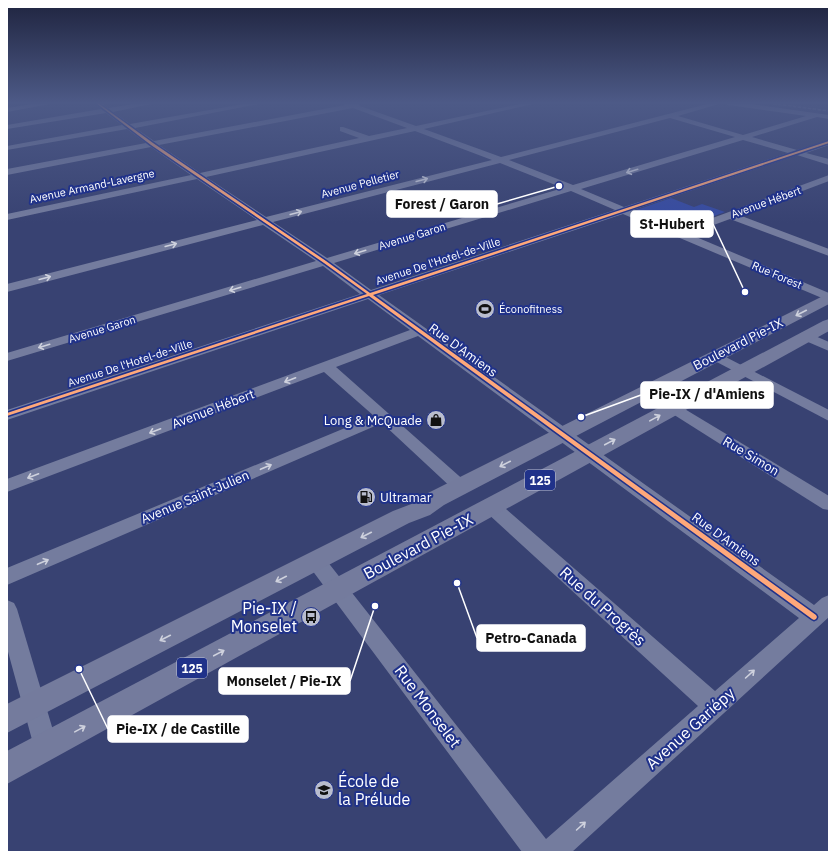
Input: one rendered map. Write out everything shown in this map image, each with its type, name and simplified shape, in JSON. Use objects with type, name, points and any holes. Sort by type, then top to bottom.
[{"type":"main road","name":"Boulevard Pie-IX","points":[[7,719],[316,561],[422,509],[461,487],[829,298]]},
{"type":"main road","name":"Boulevard Pie-IX","points":[[7,768],[829,324]]},
{"type":"street","points":[[7,148],[34,143]]},
{"type":"street","points":[[7,172],[157,143]]},
{"type":"street","name":"Avenue Armand-Lavergne","points":[[7,217],[349,143]]},
{"type":"street","name":"Rue Forest","points":[[453,143],[573,188],[829,298]]},
{"type":"street","name":"Avenue Pelletier","points":[[7,288],[565,143]]},
{"type":"street","name":"Avenue Garon","points":[[7,357],[724,143]]},
{"type":"street","points":[[766,143],[829,162]]},
{"type":"street","name":"Avenue De l'Hotel-de-Ville","points":[[7,414],[825,143]]},
{"type":"street","name":"Rue D'Amiens","points":[[152,144],[325,262],[562,435],[822,610]]},
{"type":"street","name":"Avenue Hébert","points":[[680,234],[829,178]]},
{"type":"street","points":[[816,183],[829,188]]},
{"type":"street","points":[[729,215],[829,253]]},
{"type":"street","name":"Avenue Hébert","points":[[7,486],[419,331]]},
{"type":"street","points":[[806,336],[829,347]]},
{"type":"street","points":[[716,356],[829,416]]},
{"type":"street","points":[[326,366],[461,487]]},
{"type":"street","name":"Rue Simon","points":[[673,408],[829,504]]},
{"type":"street","name":"Avenue Saint-Julien","points":[[7,577],[384,417]]},
{"type":"street","name":"Rue du Progrès","points":[[492,506],[714,706]]},
{"type":"street","name":"Rue Monselet","points":[[316,561],[539,852]]},
{"type":"street","points":[[7,609],[46,747]]},
{"type":"street","name":"Avenue Gariépy","points":[[552,852],[822,610]]},
{"type":"shaded area","points":[[671,198],[694,207],[702,204],[725,212],[682,228],[636,210]]},
{"type":"cycle path","points":[[151,143],[325,262],[814,617]]},
{"type":"cycle path","points":[[7,415],[826,143]]},
{"type":"place","name":"Forest / Garon","points":[[559,186]]},
{"type":"place","name":"St-Hubert","points":[[745,292]]},
{"type":"place","name":"Éconofitness","points":[[485,309]]},
{"type":"place","name":"Pie-IX / d'Amiens","points":[[581,417]]},
{"type":"place","name":"Long & McQuade","points":[[436,420]]},
{"type":"place","name":"Ultramar","points":[[366,497]]},
{"type":"place","name":"Petro-Canada","points":[[457,583]]},
{"type":"place","name":"Monselet / Pie-IX","points":[[375,606]]},
{"type":"place","name":"Pie-IX / Monselet","points":[[311,617]]},
{"type":"place","name":"Pie-IX / de Castille","points":[[79,669]]},
{"type":"place","name":"École de la Prélude","points":[[324,790]]}]
